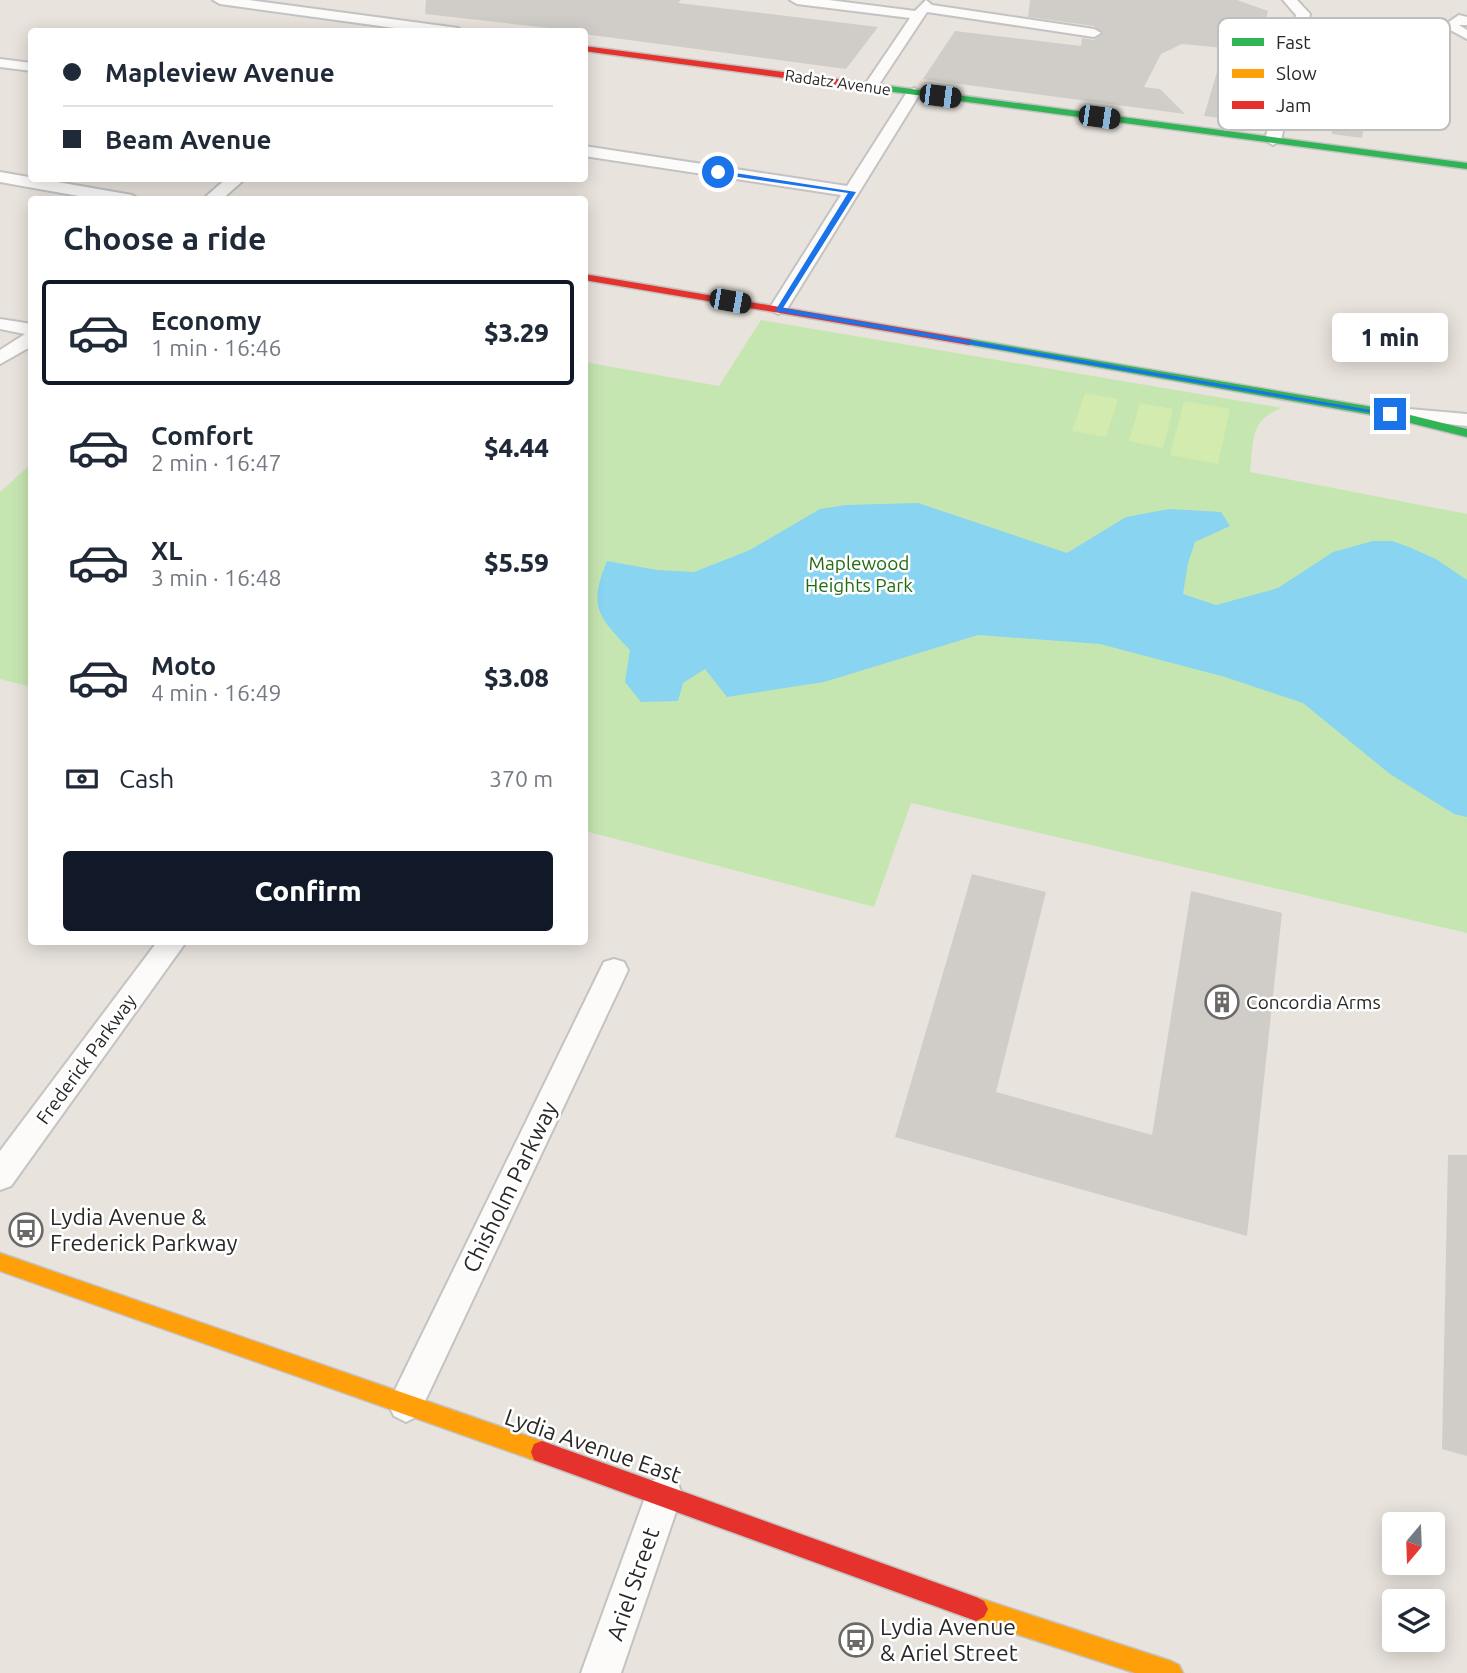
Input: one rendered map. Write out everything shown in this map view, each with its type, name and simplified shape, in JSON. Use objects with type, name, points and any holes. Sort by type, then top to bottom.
[{"type":"street","points":[[220,0],[414,28]]},
{"type":"street","points":[[797,0],[924,8],[1094,33]]},
{"type":"street","points":[[1290,0],[1303,14],[1302,18]]},
{"type":"street","points":[[871,86],[924,8]]},
{"type":"street","points":[[1467,21],[1459,19],[1450,26],[1467,35]]},
{"type":"street","name":"Radatz Avenue","points":[[588,49],[1467,166]]},
{"type":"street","points":[[0,62],[28,66]]},
{"type":"street","points":[[778,309],[914,92]]},
{"type":"street","points":[[1273,140],[1275,130]]},
{"type":"street","points":[[588,152],[852,192]]},
{"type":"street","points":[[0,177],[28,182]]},
{"type":"street","points":[[29,182],[109,196]]},
{"type":"street","points":[[215,196],[232,182]]},
{"type":"street","points":[[588,277],[1390,414],[1467,433]]},
{"type":"street","points":[[0,324],[28,329]]},
{"type":"street","points":[[0,358],[28,340]]},
{"type":"street","points":[[1390,414],[1467,420]]},
{"type":"street","name":"Frederick Parkway","points":[[0,1176],[170,945]]},
{"type":"street","name":"Chisholm Parkway","points":[[406,1404],[614,970]]},
{"type":"street","name":"Lydia Avenue East","points":[[0,1262],[664,1494],[958,1603],[1171,1673]]},
{"type":"street","name":"Ariel Street","points":[[601,1673],[664,1494]]},
{"type":"green space","name":"Maplewood Heights Park","points":[[761,320],[1282,408],[1271,413],[1258,425],[1253,441],[1250,472],[1467,514],[1467,933],[911,803],[874,907],[588,832],[588,363],[719,386]]},
{"type":"green space","points":[[1085,393],[1118,399],[1106,437],[1072,431]]},
{"type":"green space","points":[[1184,401],[1230,409],[1218,464],[1170,455]]},
{"type":"green space","points":[[1140,403],[1173,409],[1163,448],[1129,441]]},
{"type":"green space","points":[[28,467],[28,686],[0,679],[0,492]]},
{"type":"water","points":[[918,503],[1067,553],[1126,517],[1169,509],[1221,512],[1230,526],[1195,542],[1183,594],[1216,605],[1278,588],[1333,552],[1373,541],[1392,541],[1436,559],[1467,580],[1467,817],[1454,814],[1390,774],[1303,703],[1225,677],[1100,644],[978,635],[824,682],[727,697],[705,669],[683,683],[678,701],[641,702],[625,682],[630,650],[604,619],[597,600],[607,561],[657,570],[694,572],[750,550],[820,509],[846,505]]},
{"type":"building","points":[[426,0],[681,0],[678,3],[878,27],[846,69],[588,35],[588,28],[549,28],[425,14]]},
{"type":"building","points":[[1030,0],[1237,0],[1268,11],[1266,18],[1218,18],[1218,47],[1182,44],[1161,54],[1144,87],[1160,89],[1185,114],[923,79],[955,31],[1081,46],[1082,38],[1094,40],[1103,34],[1094,26],[1028,17]]},
{"type":"building","points":[[1218,68],[1218,118],[1204,116]]},
{"type":"building","points":[[1332,130],[1363,130],[1362,138],[1332,134]]},
{"type":"building","name":"Concordia Arms","points":[[972,874],[1046,892],[996,1092],[1152,1135],[1191,891],[1282,913],[1247,1236],[895,1137]]},
{"type":"building","points":[[1448,1155],[1467,1155],[1467,1456],[1442,1449]]},
{"type":"traffic: fast","points":[[882,88],[1467,166]]},
{"type":"traffic: fast","points":[[969,342],[1390,414],[1467,433]]},
{"type":"traffic: slow","points":[[0,1262],[542,1452]]},
{"type":"traffic: slow","points":[[976,1609],[1171,1673]]},
{"type":"traffic: jam","points":[[588,49],[882,88]]},
{"type":"traffic: jam","points":[[588,278],[969,342]]},
{"type":"traffic: jam","points":[[542,1452],[976,1609]]},
{"type":"place","name":"Concordia Arms","points":[[1222,1002]]},
{"type":"place","name":"Lydia Avenue & Frederick Parkway","points":[[26,1230]]},
{"type":"place","name":"Lydia Avenue & Ariel Street","points":[[856,1640]]},
{"type":"route","points":[[718,172],[852,192],[778,309],[1390,414]]}]
